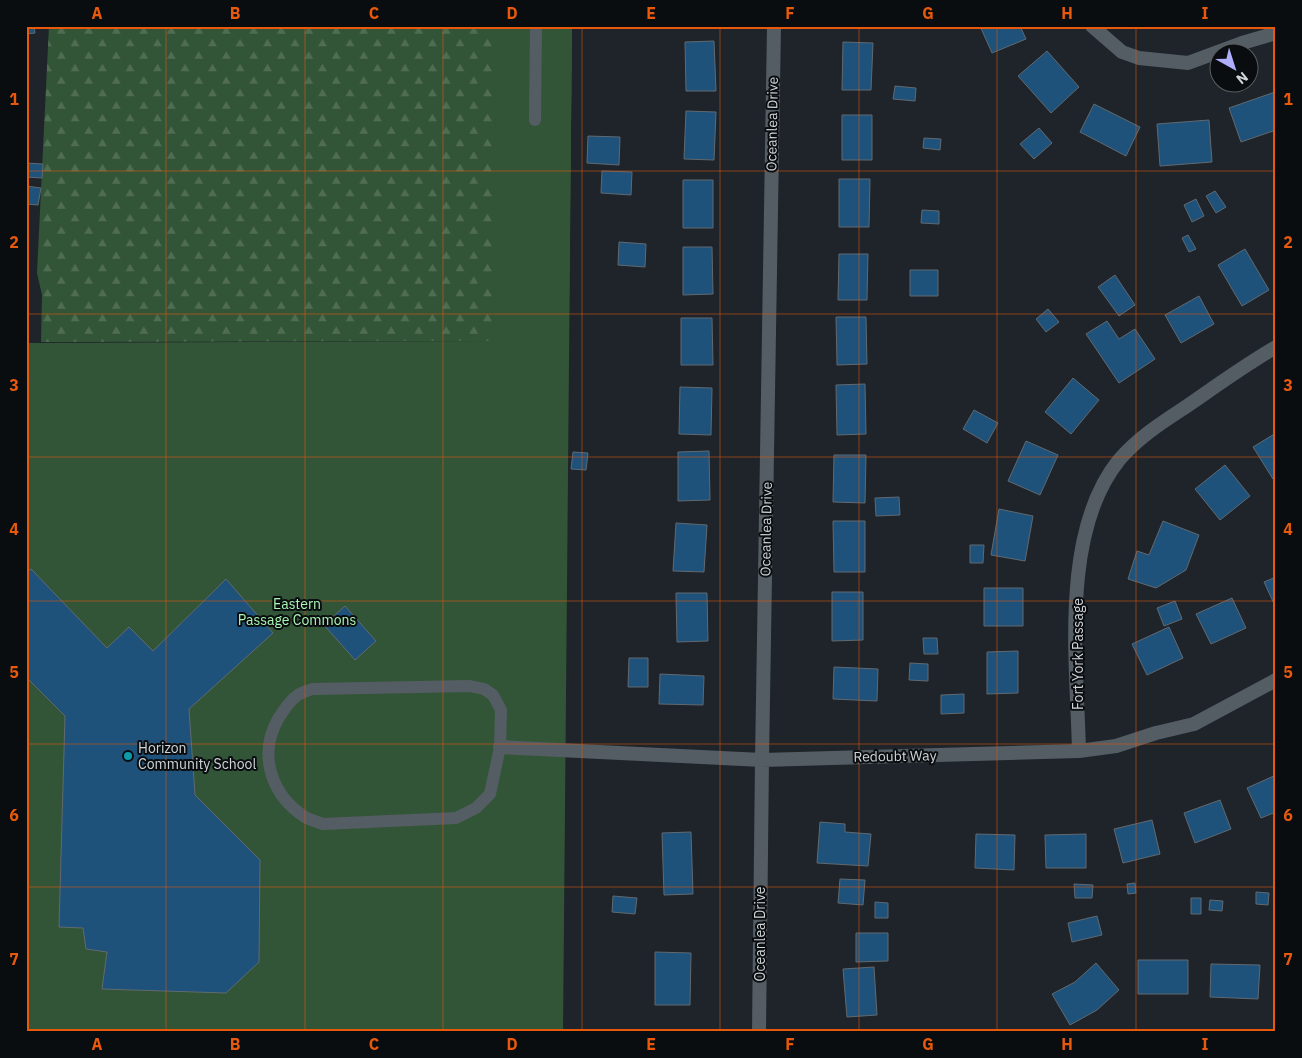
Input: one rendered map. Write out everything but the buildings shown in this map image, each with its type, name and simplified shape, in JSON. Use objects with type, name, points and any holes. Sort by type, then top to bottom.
[{"type":"street","name":"Oceanlea Drive","points":[[759,1032],[774,26]]},
{"type":"street","points":[[1092,26],[1101,36],[1122,52],[1139,58],[1188,63],[1242,43],[1276,33]]},
{"type":"street","name":"Fort York Passage","points":[[1079,751],[1075,613],[1084,538],[1097,500],[1119,461],[1140,438],[1162,421],[1276,347]]},
{"type":"street","name":"Redoubt Way","points":[[500,747],[762,760],[1079,751],[1116,746],[1156,733],[1194,724],[1276,680]]},
{"type":"lane","points":[[535,120],[536,26]]},
{"type":"lane","points":[[470,686],[484,688],[493,695],[501,710],[500,747],[490,794],[476,808],[456,818],[323,824],[306,818],[280,794],[270,771],[268,747],[273,728],[284,710],[297,696],[312,689],[470,686]]},
{"type":"green space","points":[[49,26],[572,26],[569,312],[493,341],[41,342],[42,295],[37,273]]},
{"type":"green space","name":"Eastern Passage Commons","points":[[496,26],[572,26],[563,1032],[26,1032],[26,343],[493,341]]},
{"type":"place","name":"Horizon Community School","points":[[128,756]]}]
